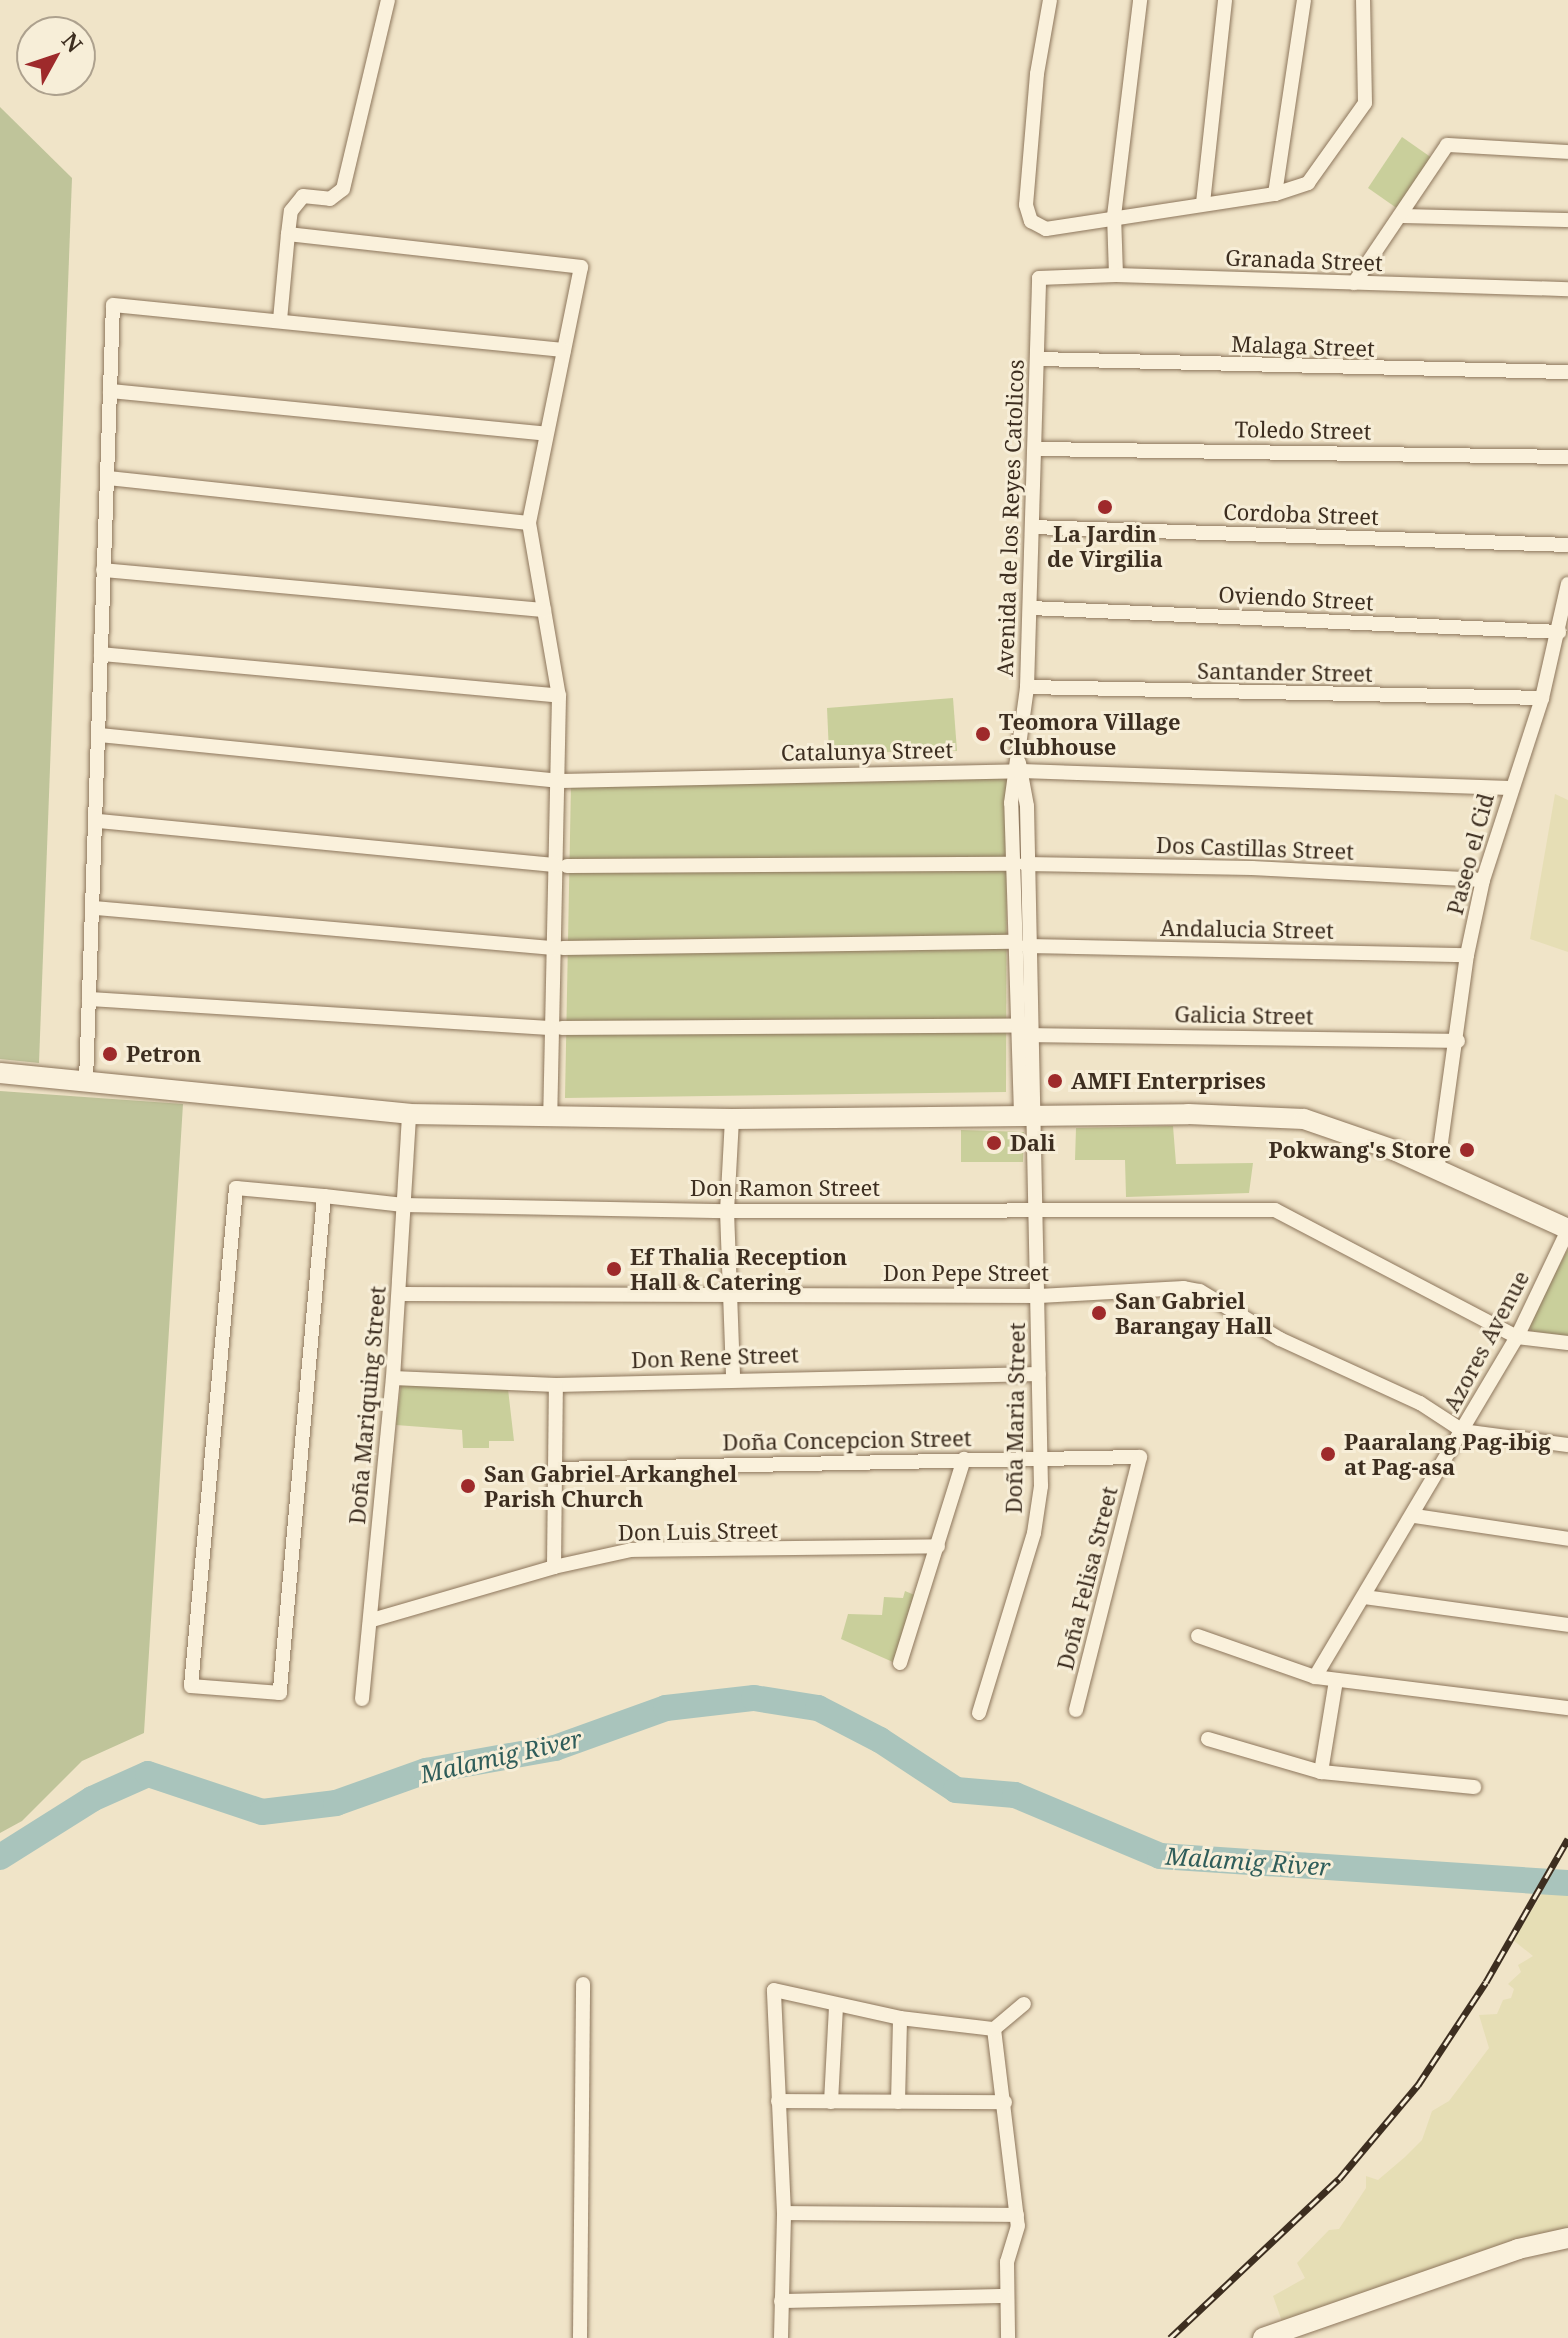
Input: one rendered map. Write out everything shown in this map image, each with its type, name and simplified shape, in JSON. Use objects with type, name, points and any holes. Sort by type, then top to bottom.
[{"type":"street","points":[[280,320],[291,211],[303,196],[330,199],[343,189],[388,0]]},
{"type":"street","points":[[1050,0],[1037,74],[1026,205],[1031,221],[1046,229],[1114,216],[1275,194],[1308,183],[1365,103],[1363,0]]},
{"type":"street","points":[[1116,275],[1114,216],[1140,0]]},
{"type":"street","points":[[1203,203],[1225,0]]},
{"type":"street","points":[[1275,194],[1304,0]]},
{"type":"street","points":[[1354,283],[1447,145],[1568,152]]},
{"type":"street","points":[[1400,216],[1568,220]]},
{"type":"street","points":[[288,234],[581,267],[529,523],[559,696],[561,866],[550,1119]]},
{"type":"street","name":"Granada Street","points":[[1039,278],[1116,275],[1568,289]]},
{"type":"street","name":"Avenida de los Reyes Catolicos","points":[[1027,1114],[1016,1026],[1020,944],[1018,767],[1027,687],[1031,608],[1039,278]]},
{"type":"street","points":[[86,1081],[95,908],[113,305],[564,350]]},
{"type":"street","name":"Malaga Street","points":[[1038,359],[1568,372]]},
{"type":"street","points":[[110,391],[545,434]]},
{"type":"street","name":"Toledo Street","points":[[1037,449],[1568,457]]},
{"type":"street","points":[[108,478],[529,523]]},
{"type":"street","name":"Cordoba Street","points":[[1032,527],[1568,545]]},
{"type":"street","points":[[103,570],[544,610]]},
{"type":"street","name":"Paseo el Cid","points":[[1437,1171],[1445,1142],[1467,955],[1483,880],[1510,788],[1542,698],[1568,584]]},
{"type":"street","name":"Oviendo Street","points":[[1031,608],[1559,632]]},
{"type":"street","points":[[101,654],[559,696]]},
{"type":"street","name":"Santander Street","points":[[1027,687],[1542,698]]},
{"type":"street","name":"Catalunya Street","points":[[99,735],[561,781],[1018,767],[1510,788]]},
{"type":"street","name":"Dos Castillas Street","points":[[98,821],[561,866],[1019,864],[1483,880]]},
{"type":"street","name":"Andalucia Street","points":[[95,908],[559,948],[1020,944],[1467,955]]},
{"type":"street","name":"Avenida de los Reyes Catolicos","points":[[1020,944],[1030,1035],[1027,1114]]},
{"type":"street","points":[[89,999],[556,1028],[1016,1026]]},
{"type":"street","name":"Galicia Street","points":[[1030,1035],[1458,1041]]},
{"type":"street","points":[[0,1073],[409,1114],[550,1119],[1027,1114],[1304,1119],[1351,1133],[1568,1230]]},
{"type":"street","name":"Doña Mariquing Street","points":[[362,1699],[393,1378],[409,1114]]},
{"type":"street","name":"Doña Maria Street","points":[[979,1713],[1037,1521],[1040,1458],[1039,1296],[1027,1114]]},
{"type":"street","points":[[732,1119],[727,1211],[733,1377]]},
{"type":"street","name":"Don Ramon Street","points":[[324,1196],[280,1693],[191,1686],[236,1188],[324,1196],[403,1205],[727,1211],[1275,1210],[1517,1337]]},
{"type":"street","name":"Azores Avenue","points":[[1315,1677],[1415,1516],[1517,1337],[1568,1230]]},
{"type":"street","name":"Don Pepe Street","points":[[399,1294],[1039,1296],[1184,1288],[1200,1291],[1280,1339],[1420,1403],[1463,1431]]},
{"type":"street","points":[[1517,1337],[1568,1343]]},
{"type":"street","name":"Don Rene Street","points":[[393,1378],[556,1385],[733,1377],[1039,1374]]},
{"type":"street","points":[[554,1567],[556,1385]]},
{"type":"street","points":[[1463,1431],[1568,1445]]},
{"type":"street","name":"Doña Concepcion Street","points":[[555,1469],[1140,1457]]},
{"type":"street","name":"Doña Felisa Street","points":[[1076,1710],[1140,1457]]},
{"type":"street","points":[[900,1663],[964,1459]]},
{"type":"street","points":[[1415,1516],[1568,1539]]},
{"type":"street","name":"Don Luis Street","points":[[372,1620],[554,1567],[646,1549],[938,1546]]},
{"type":"street","points":[[1364,1597],[1568,1625]]},
{"type":"street","points":[[1198,1636],[1315,1677],[1568,1708]]},
{"type":"street","points":[[1321,1772],[1336,1680]]},
{"type":"street","points":[[1208,1739],[1321,1772],[1474,1787]]},
{"type":"street","points":[[580,2338],[583,1984]]},
{"type":"street","points":[[781,2338],[784,2213],[774,1990],[900,2018],[994,2029],[1024,2004]]},
{"type":"street","points":[[831,2102],[836,2005]]},
{"type":"street","points":[[898,2102],[900,2018]]},
{"type":"street","points":[[994,2029],[1017,2215],[1004,2296],[1008,2338]]},
{"type":"street","points":[[778,2101],[1005,2102]]},
{"type":"street","points":[[784,2213],[1017,2215]]},
{"type":"street","points":[[1263,2338],[1518,2249],[1568,2238]]},
{"type":"street","points":[[781,2301],[1004,2296]]},
{"type":"shaded area","points":[[1555,794],[1568,800],[1568,952],[1530,939]]},
{"type":"shaded area","points":[[1548,1884],[1568,1889],[1568,2237],[1285,2330],[1273,2296],[1305,2278],[1297,2263],[1329,2230],[1339,2229],[1366,2188],[1366,2176],[1378,2180],[1422,2140],[1432,2111],[1449,2101],[1489,2048],[1479,2015],[1497,2014],[1503,2000],[1511,1998],[1514,1989],[1508,1984],[1521,1972],[1518,1965],[1533,1956],[1513,1940]]},
{"type":"green space","points":[[0,107],[72,178],[39,1063],[0,1059]]},
{"type":"green space","points":[[1402,137],[1432,158],[1398,209],[1368,188]]},
{"type":"green space","points":[[953,698],[957,751],[829,753],[827,708]]},
{"type":"green space","points":[[1007,778],[1006,1092],[565,1098],[571,784]]},
{"type":"green space","points":[[0,1091],[183,1104],[144,1733],[82,1761],[22,1821],[0,1833]]},
{"type":"green space","points":[[1173,1126],[1176,1164],[1253,1163],[1249,1193],[1126,1197],[1125,1160],[1075,1160],[1076,1128]]},
{"type":"green space","points":[[961,1130],[1024,1132],[1023,1162],[961,1162]]},
{"type":"green space","points":[[1568,1249],[1568,1336],[1531,1331],[1529,1323]]},
{"type":"green space","points":[[401,1385],[508,1389],[514,1441],[489,1441],[489,1448],[463,1448],[462,1430],[396,1425]]},
{"type":"green space","points":[[905,1591],[917,1596],[895,1663],[841,1639],[848,1614],[882,1615],[884,1597],[903,1598]]},
{"type":"waterway","name":"Malamig River","points":[[0,1857],[92,1799],[148,1774],[262,1812],[336,1803],[426,1771],[555,1748],[666,1708],[754,1698],[818,1708],[880,1740],[956,1790],[1015,1795],[1160,1856],[1568,1883]]},
{"type":"railway","points":[[1170,2338],[1339,2179],[1418,2085],[1486,1982],[1568,1839]]},
{"type":"place","name":"La Jardin de Virgilia","points":[[1105,507]]},
{"type":"place","name":"Teomora Village Clubhouse","points":[[983,734]]},
{"type":"place","name":"Petron","points":[[110,1054]]},
{"type":"place","name":"AMFI Enterprises","points":[[1055,1081]]},
{"type":"place","name":"Dali","points":[[994,1143]]},
{"type":"place","name":"Pokwang's Store","points":[[1467,1150]]},
{"type":"place","name":"Ef Thalia Reception Hall & Catering","points":[[614,1269]]},
{"type":"place","name":"San Gabriel Barangay Hall","points":[[1099,1313]]},
{"type":"place","name":"Paaralang Pag-ibig at Pag-asa","points":[[1328,1454]]},
{"type":"place","name":"San Gabriel Arkanghel Parish Church","points":[[468,1486]]}]
